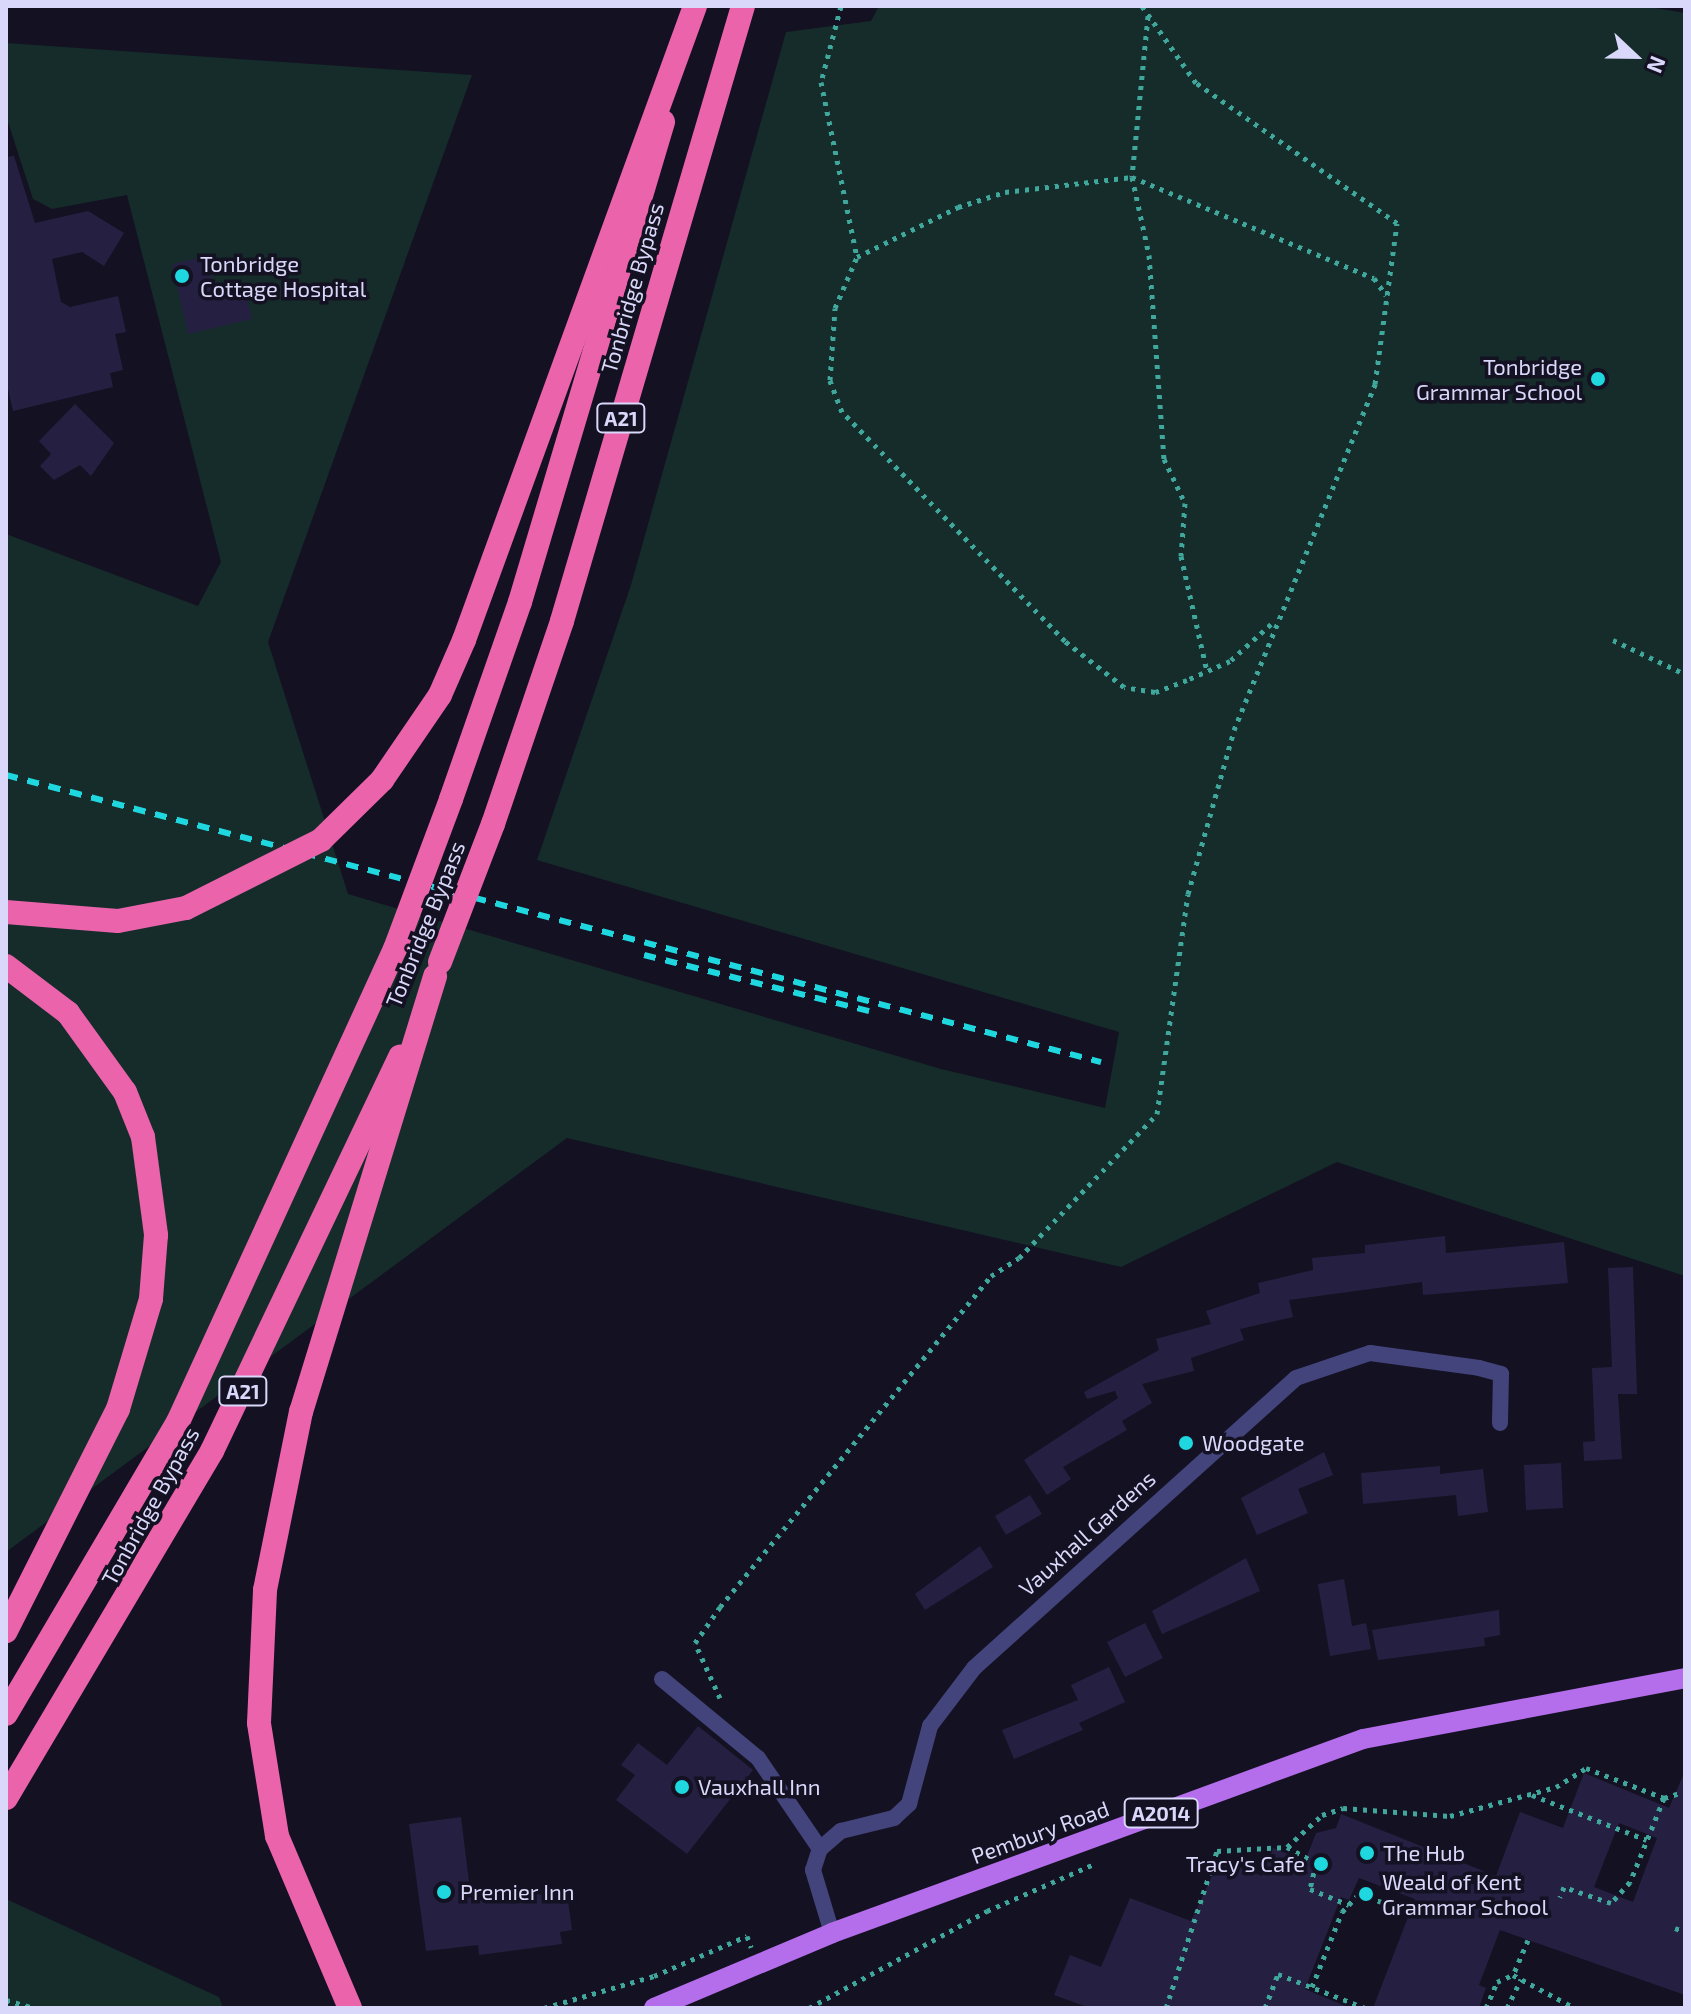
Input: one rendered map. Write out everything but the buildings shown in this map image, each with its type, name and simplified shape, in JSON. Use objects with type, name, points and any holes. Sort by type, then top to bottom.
[{"type":"highway","points":[[6,912],[118,921],[186,908],[321,840],[382,780],[440,695],[464,640],[695,6]]},
{"type":"highway","name":"Tonbridge Bypass","points":[[6,1714],[178,1422],[395,949],[520,602],[695,6]]},
{"type":"highway","name":"Tonbridge Bypass","points":[[6,1798],[212,1451],[278,1323],[437,969],[493,824],[562,621],[743,6]]},
{"type":"highway","points":[[6,966],[68,1013],[125,1092],[143,1137],[156,1235],[151,1299],[118,1409],[6,1631]]},
{"type":"highway","points":[[350,2008],[277,1836],[259,1723],[265,1590],[301,1412],[437,969]]},
{"type":"main road","name":"Pembury Road","points":[[654,2008],[832,1933],[1363,1739],[1685,1678]]},
{"type":"street","name":"Vauxhall Gardens","points":[[820,1849],[841,1831],[894,1818],[909,1804],[930,1726],[974,1668],[1296,1378],[1370,1353],[1479,1368],[1501,1374],[1500,1423]]},
{"type":"street","points":[[662,1679],[720,1723],[758,1758],[820,1849],[813,1870],[832,1933]]},
{"type":"path","points":[[841,6],[821,82],[857,257],[835,308],[830,380],[857,431],[1065,641],[1124,687],[1155,692],[1207,671],[1230,661],[1272,623]]},
{"type":"path","points":[[720,1723],[721,1699],[695,1643],[720,1607],[991,1276],[1019,1258],[1157,1114],[1188,894],[1272,623],[1375,384],[1397,223],[1196,83],[1142,6]]},
{"type":"path","points":[[1148,15],[1132,177],[1149,255],[1164,459],[1185,503],[1181,556],[1207,671]]},
{"type":"path","points":[[857,257],[1005,192],[1132,177],[1374,278],[1387,296]]},
{"type":"path","points":[[1613,640],[1685,674]]},
{"type":"path","points":[[1287,1847],[1322,1815],[1343,1808],[1450,1816],[1532,1795],[1586,1768],[1664,1798],[1679,1793]]},
{"type":"path","points":[[1532,1795],[1647,1840]]},
{"type":"path","points":[[1560,1897],[1564,1887],[1611,1903],[1630,1882],[1664,1798]]},
{"type":"path","points":[[1166,2008],[1217,1851],[1287,1847],[1316,1863],[1310,1889],[1349,1905]]},
{"type":"path","points":[[809,2008],[987,1911],[1111,1857]]},
{"type":"path","points":[[1312,1987],[1349,1905],[1359,1894],[1410,1912]]},
{"type":"path","points":[[1675,1928],[1685,1932]]},
{"type":"path","points":[[544,2008],[654,1976],[747,1936]]},
{"type":"path","points":[[1486,2008],[1497,1982],[1513,1975],[1528,1940]]},
{"type":"path","points":[[1265,2008],[1278,1974],[1365,2008]]},
{"type":"path","points":[[1513,1975],[1575,2008]]},
{"type":"path","points":[[1507,2008],[1521,1979]]},
{"type":"path","points":[[6,2000],[34,2008]]},
{"type":"green space","points":[[879,6],[1644,6],[1685,13],[1685,1276],[1337,1162],[1121,1267],[567,1138],[6,1552],[6,534],[198,606],[221,562],[127,195],[52,209],[33,199],[6,116],[6,43],[472,75],[268,642],[348,894],[941,1069],[1105,1108],[1119,1032],[537,860],[631,585],[786,32],[871,21]]},
{"type":"green space","points":[[6,1899],[219,1997],[223,2008],[6,2008]]},
{"type":"railway","points":[[6,775],[1101,1062]]},
{"type":"railway","points":[[644,955],[869,1011]]},
{"type":"place","name":"Tonbridge Cottage Hospital","points":[[182,276]]},
{"type":"place","name":"Tonbridge Grammar School","points":[[1598,379]]},
{"type":"place","name":"Woodgate","points":[[1186,1443]]},
{"type":"place","name":"Vauxhall Inn","points":[[682,1787]]},
{"type":"place","name":"The Hub","points":[[1367,1853]]},
{"type":"place","name":"Tracy's Cafe","points":[[1321,1864]]},
{"type":"place","name":"Premier Inn","points":[[444,1892]]},
{"type":"place","name":"Weald of Kent Grammar School","points":[[1366,1894]]}]
